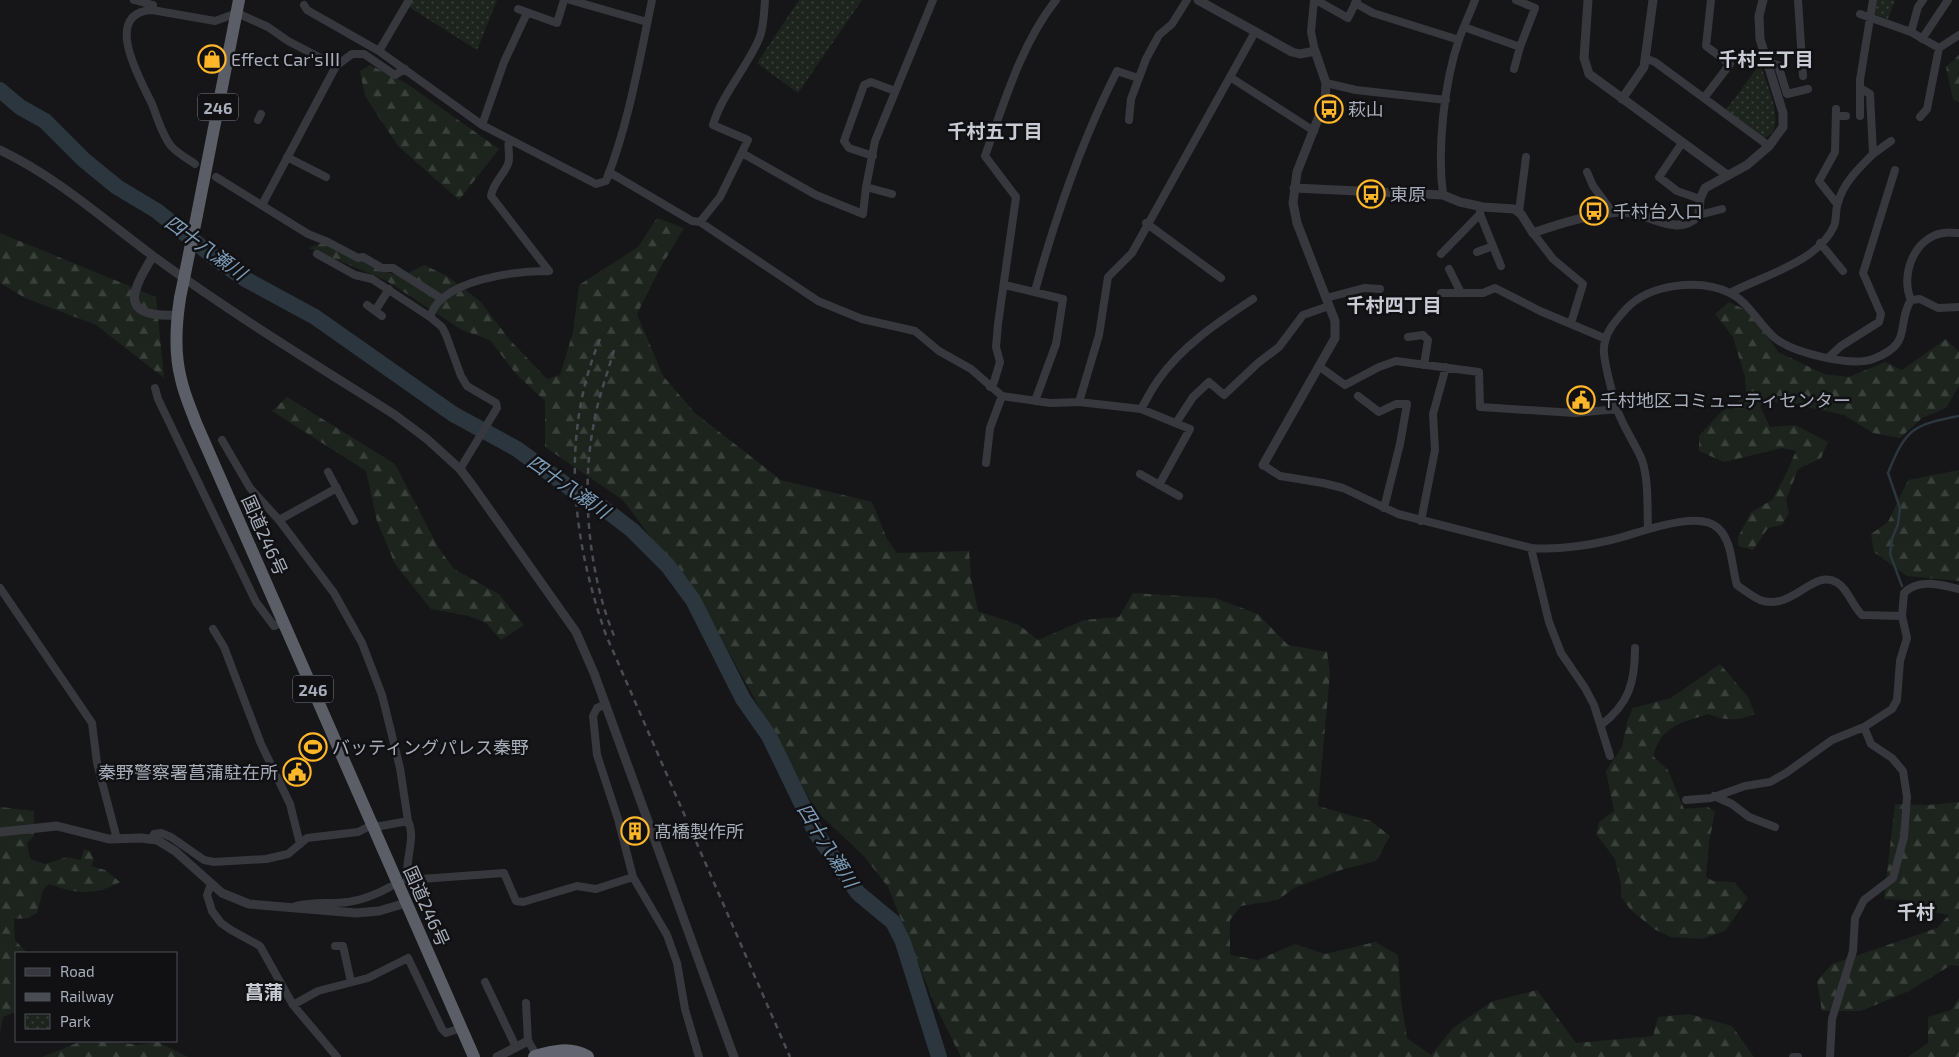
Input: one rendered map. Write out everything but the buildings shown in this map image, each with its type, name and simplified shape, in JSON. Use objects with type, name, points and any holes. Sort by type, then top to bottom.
[{"type":"highway","name":"国道246号","points":[[239,0],[177,315],[178,358],[181,379],[196,423],[474,1057]]},
{"type":"highway","points":[[536,1057],[554,1051],[568,1051],[587,1057]]},
{"type":"street","points":[[134,0],[152,5],[152,10]]},
{"type":"street","points":[[379,51],[409,0]]},
{"type":"street","points":[[518,9],[557,23],[564,0]]},
{"type":"street","points":[[570,0],[647,22]]},
{"type":"street","points":[[304,5],[307,10],[379,51],[482,125],[509,141],[596,184],[606,181],[633,97],[652,0]]},
{"type":"street","points":[[700,222],[720,197],[748,140],[712,125],[716,113],[742,74],[760,37],[765,0]]},
{"type":"street","points":[[742,153],[816,194],[864,214],[866,187],[875,141],[933,0]]},
{"type":"street","points":[[990,387],[994,382],[1000,362],[996,347],[1016,197],[985,156],[1007,94],[1041,18],[1056,0]]},
{"type":"street","points":[[1129,120],[1131,99],[1138,78],[1159,35],[1172,24],[1187,0]]},
{"type":"street","points":[[1198,0],[1292,52],[1300,54],[1315,51]]},
{"type":"street","points":[[1459,40],[1395,20],[1356,2],[1348,18],[1315,0],[1311,32],[1315,51],[1326,83],[1325,101],[1297,172],[1293,203],[1297,223],[1335,321],[1335,338],[1263,464],[1280,476],[1343,488],[1384,508],[1421,520],[1530,548],[1548,549],[1611,540],[1648,528],[1693,520],[1702,521],[1717,527],[1728,541],[1737,585],[1762,601],[1781,601],[1792,597],[1819,579],[1831,580],[1843,588],[1862,615],[1902,616]]},
{"type":"street","points":[[1442,194],[1440,169],[1446,100],[1459,40],[1476,0]]},
{"type":"street","points":[[1514,70],[1520,47],[1535,8],[1516,0]]},
{"type":"street","points":[[1588,0],[1585,66],[1594,78],[1727,175]]},
{"type":"street","points":[[1622,99],[1644,67],[1653,0]]},
{"type":"street","points":[[1704,98],[1730,64],[1706,46],[1711,0]]},
{"type":"street","points":[[1699,215],[1700,199],[1705,188],[1741,169],[1779,136],[1784,118],[1759,31],[1759,16],[1763,0]]},
{"type":"street","points":[[1798,0],[1804,76]]},
{"type":"street","points":[[1860,116],[1860,88],[1873,0]]},
{"type":"street","points":[[1911,32],[1918,7],[1922,0]]},
{"type":"street","points":[[1922,39],[1948,0]]},
{"type":"street","points":[[195,164],[171,146],[131,60],[126,33],[134,16],[143,11],[152,10],[215,20],[237,14],[261,24],[288,41],[336,66]]},
{"type":"street","points":[[1395,20],[1398,11]]},
{"type":"street","points":[[482,125],[504,62],[527,13]]},
{"type":"street","points":[[1860,14],[1911,32],[1939,48]]},
{"type":"street","points":[[1464,27],[1520,47]]},
{"type":"street","points":[[1079,402],[1098,341],[1108,277],[1132,253],[1146,223],[1190,151],[1255,32]]},
{"type":"street","points":[[1920,117],[1927,109],[1939,48],[1959,35]]},
{"type":"street","points":[[262,205],[336,66],[352,54],[364,54],[395,75],[405,69]]},
{"type":"street","points":[[1646,59],[1655,62],[1769,146]]},
{"type":"street","points":[[1767,62],[1778,65],[1787,94],[1808,89]]},
{"type":"street","points":[[1035,291],[1070,176],[1103,99],[1117,71],[1138,78]]},
{"type":"street","points":[[1230,77],[1314,131]]},
{"type":"street","points":[[873,156],[849,148],[844,140],[864,85],[871,82],[895,91]]},
{"type":"street","points":[[1326,83],[1356,90],[1446,100]]},
{"type":"street","points":[[1860,88],[1870,94],[1873,154]]},
{"type":"street","points":[[1837,204],[1819,181],[1835,152],[1836,112],[1846,116]]},
{"type":"street","points":[[430,316],[442,299],[454,290],[482,279],[534,271],[549,272],[491,196],[492,189],[508,163],[507,149],[509,141]]},
{"type":"street","points":[[1730,293],[1805,257],[1820,243],[1834,226],[1837,204],[1849,181],[1873,154],[1891,141]]},
{"type":"street","points":[[1682,143],[1659,177],[1677,191],[1700,199]]},
{"type":"street","points":[[0,150],[30,164],[56,181],[153,256],[301,356],[395,415],[427,439],[460,469],[576,632],[606,704],[734,1057]]},
{"type":"street","points":[[287,157],[326,177]]},
{"type":"street","points":[[1519,212],[1526,157]]},
{"type":"street","points":[[1829,356],[1841,346],[1877,325],[1880,319],[1879,308],[1863,273],[1895,170]]},
{"type":"street","points":[[609,172],[692,221],[700,222],[818,301],[862,319],[915,331],[940,351],[971,369],[1002,396],[1035,402],[1079,402],[1141,409],[1190,429],[1159,485]]},
{"type":"street","points":[[1587,172],[1593,186],[1613,213]]},
{"type":"street","points":[[216,178],[308,234],[358,258],[363,257],[382,268],[393,268],[442,299]]},
{"type":"street","points":[[866,187],[892,194]]},
{"type":"street","points":[[1294,188],[1442,194],[1480,210],[1508,207],[1519,212],[1553,259],[1583,284],[1583,292],[1571,323]]},
{"type":"street","points":[[1533,233],[1585,217],[1631,212],[1682,226],[1689,224],[1699,215],[1722,209]]},
{"type":"street","points":[[1480,210],[1501,266]]},
{"type":"street","points":[[1441,254],[1480,210]]},
{"type":"street","points":[[1146,223],[1221,278]]},
{"type":"street","points":[[1911,300],[1906,289],[1909,268],[1920,245],[1943,233],[1959,233]]},
{"type":"street","points":[[1820,243],[1843,271]]},
{"type":"street","points":[[1477,252],[1493,246]]},
{"type":"street","points":[[317,254],[355,275],[372,279],[430,316],[442,327],[461,376],[467,386],[496,403],[497,408],[460,469]]},
{"type":"street","points":[[153,256],[133,292],[135,303],[140,310],[177,315]]},
{"type":"street","points":[[1449,269],[1461,293]]},
{"type":"street","points":[[1005,285],[1063,299],[1056,344],[1035,402]]},
{"type":"street","points":[[1648,528],[1642,461],[1617,410],[1604,354],[1604,338],[1630,305],[1652,293],[1681,286],[1706,286],[1730,293],[1749,308],[1774,337],[1784,344],[1798,350],[1857,363],[1882,355],[1900,340],[1904,329],[1906,308],[1911,300]]},
{"type":"street","points":[[1176,423],[1193,397],[1209,382],[1224,395],[1258,363],[1280,348],[1303,315],[1328,302],[1364,288],[1380,289]]},
{"type":"street","points":[[1442,293],[1483,293],[1495,288],[1604,338]]},
{"type":"street","points":[[375,310],[389,289]]},
{"type":"street","points":[[1141,409],[1159,378],[1176,360],[1216,323],[1253,299]]},
{"type":"street","points":[[1911,300],[1920,299],[1938,308],[1959,307]]},
{"type":"street","points":[[367,305],[382,316]]},
{"type":"street","points":[[1413,334],[1423,335],[1428,340],[1424,366]]},
{"type":"street","points":[[1320,367],[1345,385],[1379,367],[1396,361],[1424,366],[1446,367],[1479,372],[1480,407],[1575,413],[1617,410]]},
{"type":"street","points":[[1421,520],[1435,450],[1433,414],[1446,367]]},
{"type":"street","points":[[155,388],[158,399],[256,602],[274,626],[284,622]]},
{"type":"street","points":[[986,463],[990,428],[1002,396]]},
{"type":"street","points":[[1358,396],[1379,412],[1396,404],[1407,404],[1400,444],[1384,508]]},
{"type":"street","points":[[222,440],[250,488],[279,520],[334,593],[362,643],[382,695],[400,768],[411,845],[406,870],[408,879],[504,873],[516,901],[523,902],[577,886],[596,889],[633,876]]},
{"type":"street","points":[[328,472],[354,521]]},
{"type":"street","points":[[1140,474],[1179,496]]},
{"type":"street","points":[[279,520],[337,488]]},
{"type":"street","points":[[1530,548],[1548,622],[1561,652],[1586,688],[1601,725],[1610,756]]},
{"type":"street","points":[[1686,800],[1714,796],[1745,786],[1770,782],[1794,768],[1832,740],[1864,727],[1892,709],[1897,700],[1900,660],[1907,638],[1902,616],[1902,599],[1908,590],[1918,585],[1933,584],[1959,589]]},
{"type":"street","points":[[0,588],[92,723],[97,763],[117,839]]},
{"type":"street","points":[[213,630],[224,647],[261,744],[290,804],[300,844]]},
{"type":"street","points":[[1601,725],[1614,716],[1630,689],[1635,673],[1635,648]]},
{"type":"street","points":[[606,704],[597,708],[593,716],[597,755],[618,819],[633,876],[667,935],[677,963],[685,1010],[699,1057]]},
{"type":"street","points":[[1830,1057],[1832,1018],[1852,959],[1858,910],[1864,900],[1893,878],[1904,837],[1907,796],[1903,771],[1892,758],[1871,744],[1864,727]]},
{"type":"street","points":[[1714,796],[1732,804],[1749,817],[1775,827]]},
{"type":"street","points":[[151,839],[154,834],[160,833],[171,837],[204,860],[214,862],[273,858],[288,854],[307,838],[358,832],[372,825],[381,826],[408,821]]},
{"type":"street","points":[[0,832],[57,826],[99,838],[151,839],[165,844],[175,851],[211,884],[232,898],[249,904],[356,913],[379,911],[406,903]]},
{"type":"street","points":[[211,884],[207,895],[212,911],[221,923],[260,946],[293,1005],[337,1057]]},
{"type":"street","points":[[286,908],[313,902],[349,902],[368,897],[390,887]]},
{"type":"street","points":[[335,946],[343,946],[352,982]]},
{"type":"street","points":[[293,1005],[318,990],[368,978],[408,958],[442,1029],[446,1033],[461,1028]]},
{"type":"street","points":[[485,982],[516,1047]]},
{"type":"street","points":[[526,1003],[528,1041],[536,1057]]},
{"type":"street","points":[[497,1057],[528,1041]]},
{"type":"street","points":[[1793,1057],[1798,1057]]},
{"type":"green space","points":[[414,0],[497,0],[477,50],[409,7]]},
{"type":"green space","points":[[799,0],[862,0],[798,93],[757,63]]},
{"type":"green space","points":[[1877,0],[1895,0],[1888,19],[1876,15],[1874,11]]},
{"type":"green space","points":[[1959,55],[1959,102],[1953,100],[1946,67]]},
{"type":"green space","points":[[1760,64],[1774,105],[1775,116],[1775,126],[1771,133],[1764,138],[1726,110]]},
{"type":"green space","points":[[370,65],[406,83],[499,149],[459,200],[398,146],[365,96],[360,71]]},
{"type":"green space","points":[[657,218],[684,228],[659,270],[637,314],[663,376],[695,413],[781,480],[872,502],[887,539],[897,553],[969,551],[971,578],[978,611],[1019,625],[1038,640],[1084,620],[1119,617],[1133,593],[1215,598],[1258,614],[1288,645],[1327,652],[1330,673],[1318,806],[1371,821],[1390,836],[1376,861],[1341,870],[1294,888],[1278,900],[1241,906],[1230,920],[1230,955],[1258,960],[1295,944],[1325,954],[1375,942],[1398,955],[1401,1000],[1407,1038],[1431,1055],[1453,1028],[1491,1002],[1537,990],[1576,1043],[1653,1036],[1658,1017],[1689,1014],[1732,1026],[1754,1057],[961,1057],[934,1003],[888,887],[864,856],[816,811],[707,612],[623,500],[545,447],[545,401],[516,374],[490,340],[462,330],[387,281],[309,248],[324,242],[383,271],[402,276],[424,265],[447,276],[480,301],[509,339],[547,379],[560,375],[573,332],[579,285],[638,247]]},
{"type":"green space","points":[[0,233],[156,297],[164,378],[96,325],[25,298],[0,283]]},
{"type":"green space","points":[[1729,302],[1754,314],[1778,352],[1824,374],[1849,377],[1885,362],[1902,370],[1946,339],[1959,352],[1959,386],[1946,408],[1922,418],[1900,438],[1873,433],[1844,415],[1769,401],[1760,406],[1770,427],[1795,425],[1828,442],[1821,458],[1798,469],[1786,500],[1789,513],[1782,525],[1768,528],[1753,550],[1738,546],[1738,537],[1751,512],[1772,500],[1796,451],[1782,448],[1724,462],[1699,451],[1699,436],[1721,412],[1746,396],[1745,377],[1733,337],[1715,314]]},
{"type":"green space","points":[[287,397],[395,464],[438,547],[454,569],[499,594],[524,625],[501,640],[486,623],[469,616],[431,609],[395,564],[377,521],[366,471],[272,411]]},
{"type":"green space","points":[[1959,470],[1959,581],[1907,576],[1874,552],[1871,534],[1888,522],[1908,480]]},
{"type":"green space","points":[[1720,664],[1748,697],[1755,714],[1731,719],[1708,714],[1681,723],[1673,727],[1661,738],[1653,756],[1668,770],[1684,809],[1708,807],[1715,812],[1709,842],[1706,877],[1713,881],[1734,882],[1748,898],[1725,931],[1702,939],[1671,937],[1654,929],[1631,910],[1621,897],[1621,884],[1615,859],[1596,834],[1599,822],[1614,811],[1606,771],[1622,747],[1627,722],[1633,708],[1671,698]]},
{"type":"green space","points":[[1959,802],[1959,966],[1951,965],[1909,991],[1861,1011],[1822,1011],[1817,981],[1832,964],[1937,928],[1949,915],[1918,909],[1908,900],[1884,899],[1895,804],[1928,805]]},
{"type":"green space","points":[[0,807],[34,811],[34,836],[27,843],[30,859],[45,864],[67,857],[81,860],[84,849],[90,851],[94,859],[91,866],[105,870],[120,882],[102,890],[85,892],[68,890],[49,884],[43,890],[37,913],[28,918],[14,919],[15,940],[26,952],[15,952],[15,1012],[3,1017],[0,1033]]},
{"type":"green space","points":[[1959,998],[1959,1057],[1908,1057],[1928,1043],[1928,1017],[1951,1010]]},
{"type":"green space","points":[[80,1042],[118,1042],[137,1045],[158,1042],[188,1057],[42,1057]]},
{"type":"waterway","name":"四十八瀬川","points":[[0,90],[20,107],[45,121],[84,160],[117,187],[157,211],[220,262],[245,279],[315,317],[453,414],[517,449],[570,488],[602,507],[632,530],[668,566],[693,600],[743,699],[769,736],[816,833],[858,893],[893,922],[903,942],[939,1057]]},
{"type":"waterway","points":[[1902,586],[1890,554],[1900,508],[1888,473],[1900,446],[1913,431],[1931,422],[1959,416]]},
{"type":"railway","points":[[600,339],[587,376],[579,413],[575,450],[575,487],[579,524],[594,598],[606,635],[790,1057]]},
{"type":"railway","points":[[614,350],[595,418],[589,453],[588,507],[593,562],[606,614],[615,638]]},
{"type":"place","name":"Effect Car'sⅢ","points":[[212,59]]},
{"type":"place","name":"萩山","points":[[1329,109]]},
{"type":"place","name":"東原","points":[[1371,194]]},
{"type":"place","name":"千村台入口","points":[[1594,211]]},
{"type":"place","name":"千村地区コミュニティセンター","points":[[1581,400]]},
{"type":"place","name":"バッティングパレス秦野","points":[[313,747]]},
{"type":"place","name":"秦野警察署菖蒲駐在所","points":[[297,772]]},
{"type":"place","name":"髙橋製作所","points":[[635,831]]},
{"type":"district","name":"千村三丁目","points":[[1766,58]]},
{"type":"district","name":"千村五丁目","points":[[995,130]]},
{"type":"district","name":"千村四丁目","points":[[1394,304]]},
{"type":"district","name":"千村","points":[[1916,911]]},
{"type":"district","name":"菖蒲","points":[[264,991]]}]
